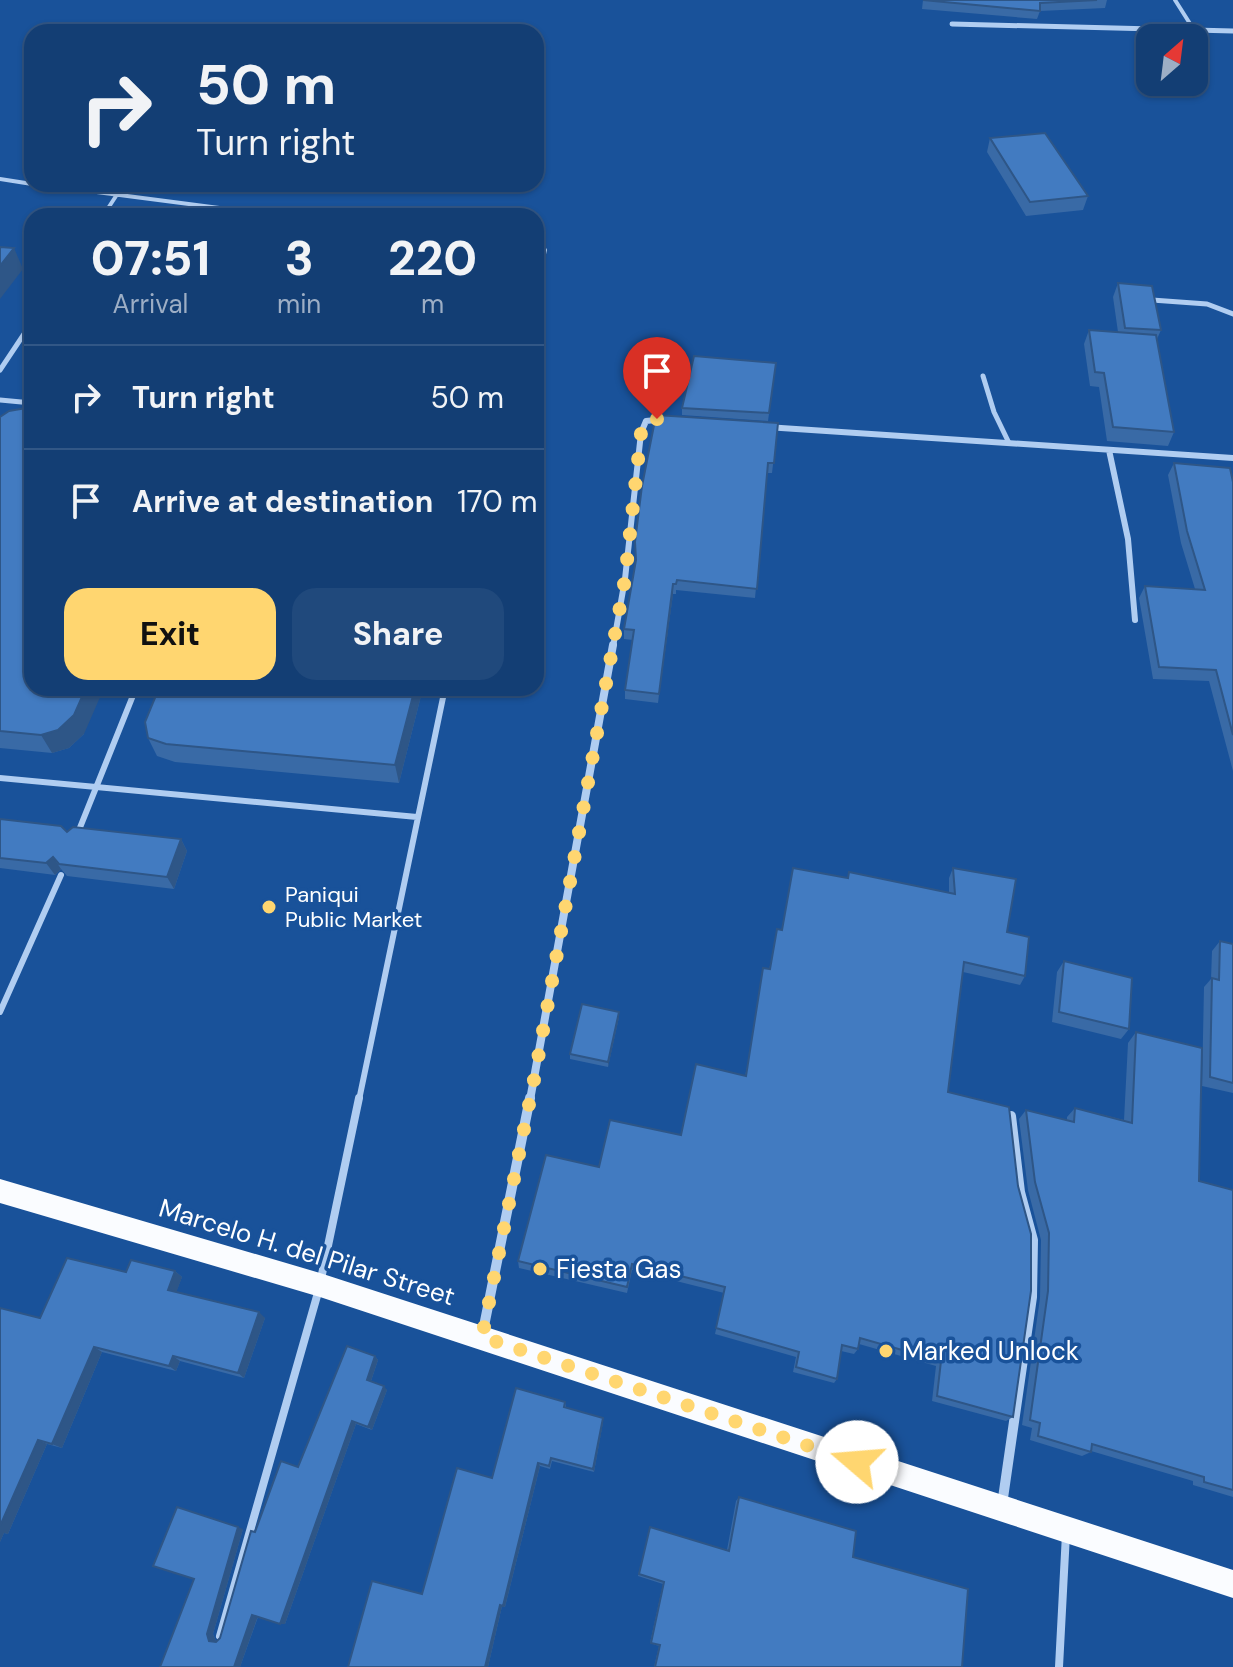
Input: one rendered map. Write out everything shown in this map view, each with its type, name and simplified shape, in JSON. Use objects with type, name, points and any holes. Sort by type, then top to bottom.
[{"type":"main road","name":"Marcelo H. del Pilar Street","points":[[0,1191],[320,1285],[1233,1584]]},
{"type":"street","points":[[952,24],[1136,29]]},
{"type":"street","points":[[1208,30],[1233,31]]},
{"type":"street","points":[[482,1337],[538,1059],[625,579],[641,433],[646,421],[671,420]]},
{"type":"street","points":[[759,427],[1233,458]]},
{"type":"street","points":[[1109,450],[1128,539],[1135,620]]},
{"type":"street","points":[[1001,1509],[1032,1297],[1033,1240],[1020,1192],[1011,1116]]},
{"type":"lane","points":[[1175,0],[1190,24]]},
{"type":"lane","points":[[0,179],[24,183]]},
{"type":"lane","points":[[89,192],[215,208]]},
{"type":"lane","points":[[108,208],[116,196]]},
{"type":"lane","points":[[1152,300],[1203,304],[1228,309],[1233,314]]},
{"type":"lane","points":[[0,370],[24,334]]},
{"type":"lane","points":[[983,376],[994,412],[1009,443]]},
{"type":"lane","points":[[0,400],[24,402]]},
{"type":"lane","points":[[75,838],[133,696]]},
{"type":"lane","points":[[220,1636],[320,1285],[443,696]]},
{"type":"lane","points":[[0,778],[417,817]]},
{"type":"lane","points":[[0,1012],[61,875]]},
{"type":"lane","points":[[1059,1667],[1066,1531]]},
{"type":"building","points":[[923,0],[1097,0],[1040,3],[1040,11]]},
{"type":"building","points":[[1045,133],[1088,196],[1030,202],[990,138]]},
{"type":"building","points":[[0,247],[14,248],[0,266]]},
{"type":"building","points":[[1118,283],[1152,286],[1161,330],[1125,328]]},
{"type":"building","points":[[1089,330],[1156,335],[1174,432],[1113,427],[1104,373],[1095,372]]},
{"type":"building","points":[[694,356],[776,363],[769,413],[682,408]]},
{"type":"building","points":[[24,408],[24,696],[82,696],[74,715],[58,730],[41,735],[0,731],[0,417],[9,411]]},
{"type":"building","points":[[656,415],[778,423],[774,463],[768,463],[757,589],[677,580],[673,584],[659,694],[625,690],[634,630],[624,629],[636,560],[635,542],[642,486]]},
{"type":"building","points":[[1174,463],[1230,468],[1233,482],[1233,735],[1216,670],[1159,667],[1145,586],[1205,590],[1187,531]]},
{"type":"building","points":[[156,696],[413,696],[395,765],[166,744],[148,738],[145,722]]},
{"type":"building","points":[[0,819],[61,826],[67,832],[73,827],[181,839],[167,877],[59,864],[53,857],[46,863],[0,858]]},
{"type":"building","points":[[793,868],[848,878],[849,872],[955,894],[953,868],[1016,879],[1007,932],[1029,937],[1025,976],[964,962],[948,1092],[1009,1107],[1018,1186],[1031,1234],[1031,1291],[1013,1417],[937,1396],[941,1361],[860,1338],[858,1349],[842,1345],[837,1379],[796,1367],[799,1352],[716,1328],[725,1287],[632,1264],[627,1287],[518,1261],[546,1155],[599,1167],[610,1120],[681,1135],[696,1064],[746,1076],[763,968],[770,969],[777,929],[782,930]]},
{"type":"building","points":[[1220,941],[1233,944],[1233,1083],[1210,1077],[1212,978],[1219,980]]},
{"type":"building","points":[[1064,961],[1132,978],[1129,1029],[1059,1012]]},
{"type":"building","points":[[582,1004],[619,1012],[608,1062],[570,1054]]},
{"type":"building","points":[[1136,1032],[1202,1048],[1199,1181],[1233,1190],[1233,1490],[1204,1482],[1204,1477],[1092,1444],[1091,1452],[1038,1436],[1040,1423],[1030,1420],[1048,1291],[1049,1233],[1035,1182],[1026,1110],[1074,1122],[1075,1108],[1132,1123]]},
{"type":"building","points":[[67,1258],[126,1272],[131,1260],[175,1271],[168,1290],[259,1312],[238,1373],[173,1356],[169,1366],[94,1347],[52,1444],[38,1440],[0,1526],[0,1308],[40,1318]]},
{"type":"building","points":[[347,1346],[375,1356],[367,1380],[384,1386],[368,1427],[352,1421],[280,1624],[252,1615],[234,1667],[160,1667],[194,1579],[153,1566],[177,1507],[238,1527],[207,1634],[209,1641],[216,1642],[220,1638],[251,1531],[255,1532],[281,1461],[298,1467]]},
{"type":"building","points":[[516,1388],[565,1402],[564,1407],[603,1418],[593,1469],[551,1458],[549,1466],[538,1463],[485,1667],[348,1667],[372,1581],[422,1594],[457,1468],[492,1478]]},
{"type":"building","points":[[739,1497],[856,1531],[853,1557],[968,1589],[962,1667],[655,1667],[660,1645],[651,1643],[664,1582],[639,1574],[650,1527],[729,1551]]},
{"type":"place","name":"Paniqui Public Market","points":[[269,907]]},
{"type":"place","name":"Fiesta Gas","points":[[540,1269]]},
{"type":"place","name":"Marked Unlock","points":[[886,1351]]},
{"type":"route","points":[[657,419],[646,421],[641,433],[625,579],[535,1075],[482,1337],[857,1462]]}]
